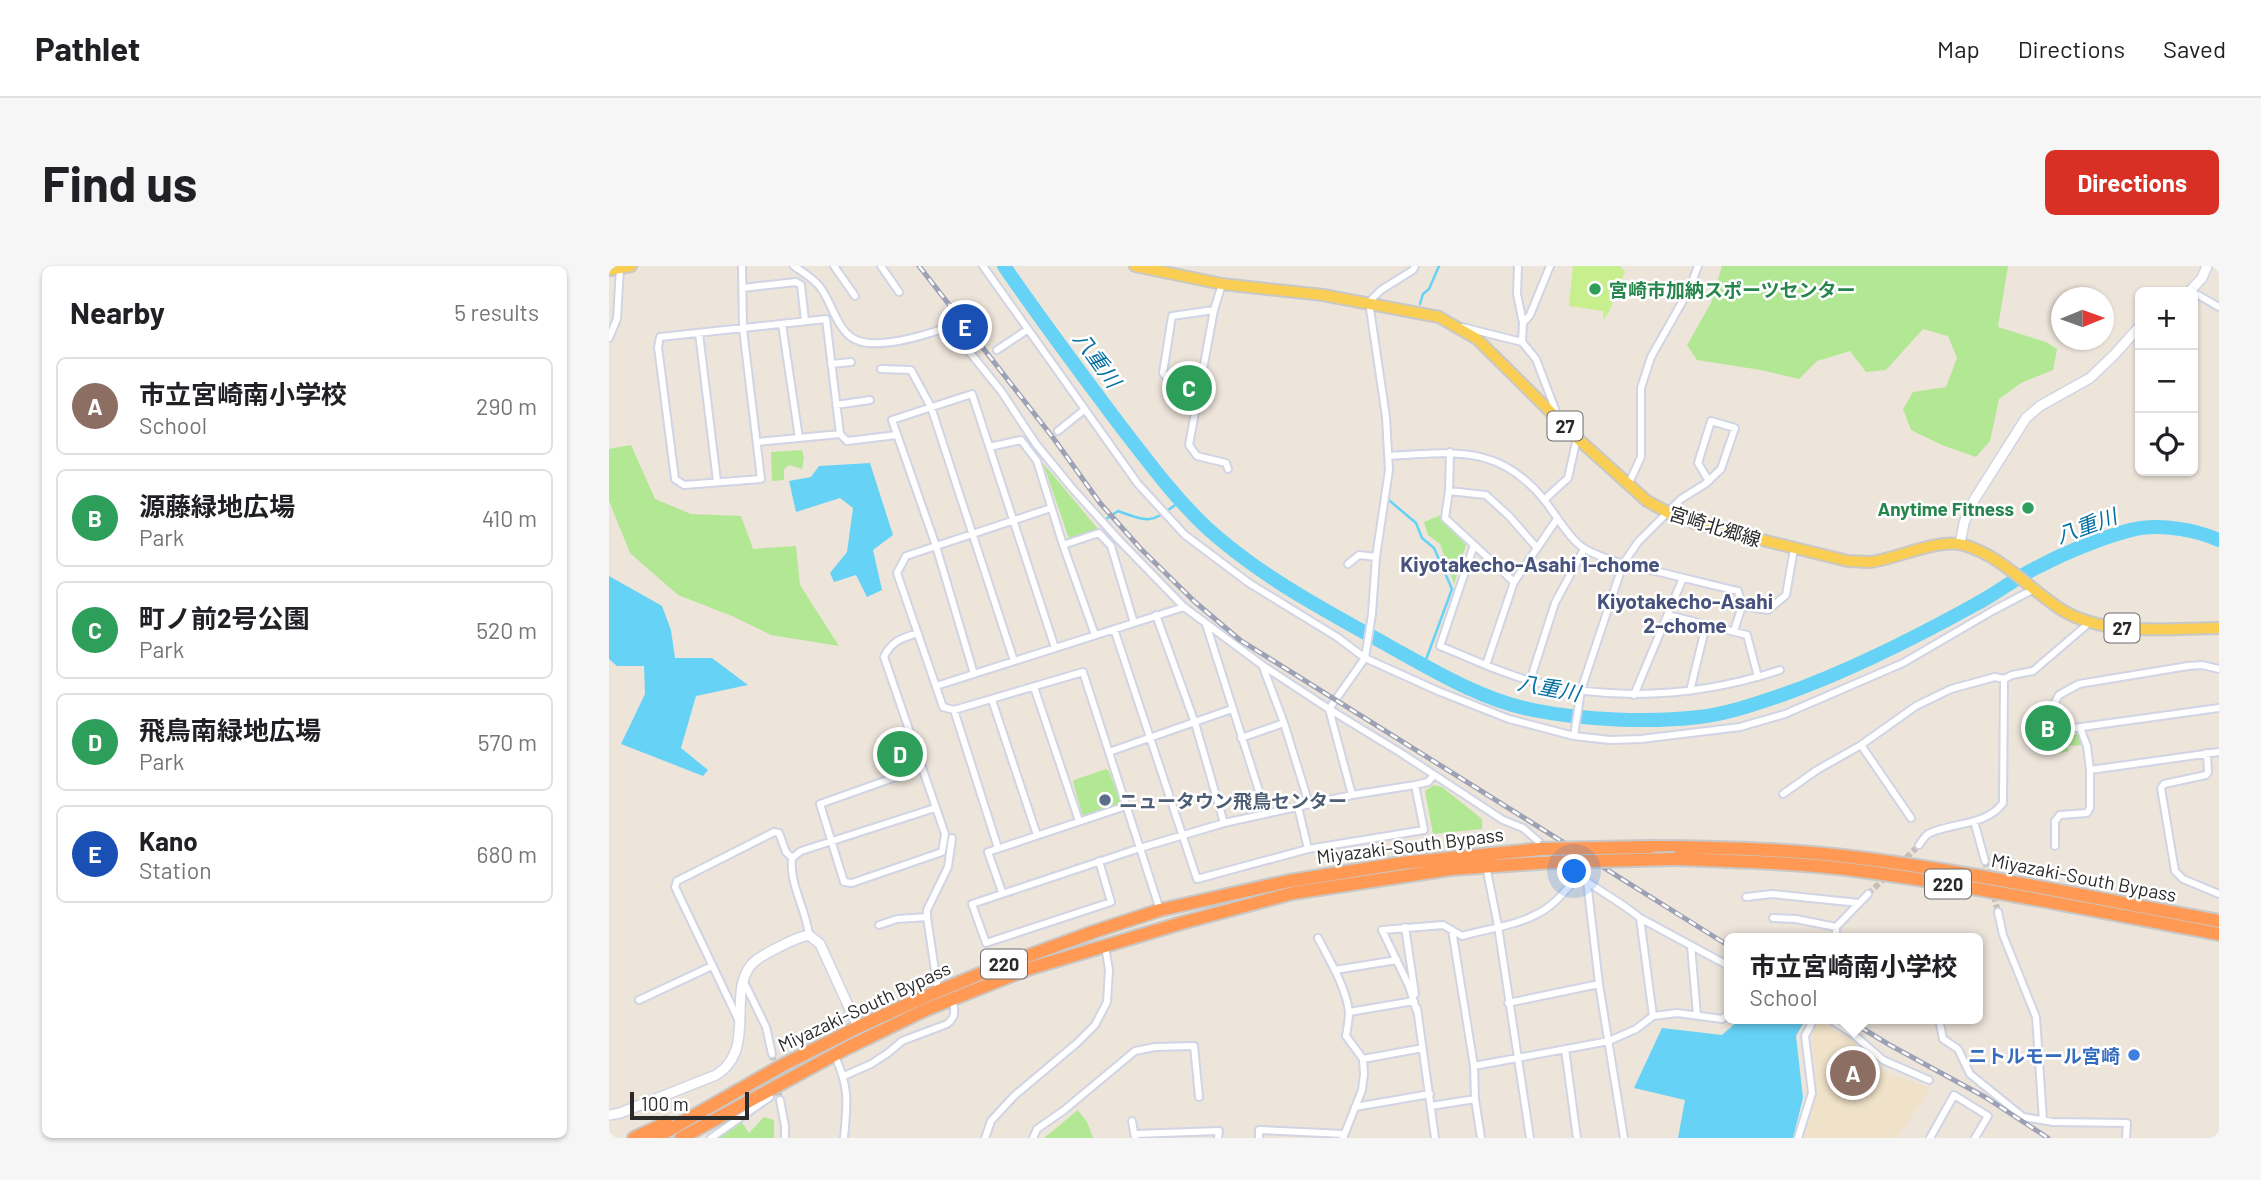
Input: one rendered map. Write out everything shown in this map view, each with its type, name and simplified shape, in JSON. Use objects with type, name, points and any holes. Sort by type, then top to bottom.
[{"type":"highway","name":"Miyazaki-South Bypass","points":[[655,1138],[781,1066],[858,1027],[1004,964],[1160,910],[1289,881],[1381,866],[1540,849],[1650,847],[1767,850],[1852,857],[1969,875],[2219,922]]},
{"type":"highway","name":"Miyazaki-South Bypass","points":[[681,1138],[834,1054],[900,1022],[1028,969],[1293,893],[1402,875],[1551,862],[1675,859],[1770,863],[1859,871],[1969,887],[2219,934]]},
{"type":"highway","points":[[634,1138],[698,1113]]},
{"type":"highway","points":[[693,1138],[715,1118]]},
{"type":"main road","name":"宮崎北郷線","points":[[1135,266],[1222,284],[1323,295],[1439,317],[1478,339],[1577,438],[1647,501],[1697,524],[1848,561],[1871,562],[1932,547],[1960,544]]},
{"type":"main road","name":"27","points":[[1960,544],[1996,560],[2062,610],[2089,623],[2111,628],[2219,628]]},
{"type":"street","points":[[743,266],[743,329],[761,479],[684,485],[675,479],[658,347],[660,337],[743,329],[826,319],[840,435],[847,441],[857,442],[897,435]]},
{"type":"street","points":[[794,266],[818,284],[844,328],[851,337],[860,341],[889,342],[928,335],[951,326],[1072,488],[1184,607],[1262,665],[1329,709],[1503,820],[1523,828],[1578,876],[1640,918],[1724,963]]},
{"type":"street","points":[[834,266],[855,296]]},
{"type":"street","points":[[881,266],[899,292]]},
{"type":"street","points":[[983,266],[1138,484],[1185,534],[1249,583],[1366,654],[1473,706],[1509,719],[1610,740],[1740,727],[1785,714],[1903,663],[2034,589]]},
{"type":"street","points":[[1352,795],[1329,709],[1366,654],[1376,557],[1389,470],[1386,418],[1369,302],[1415,266]]},
{"type":"street","points":[[1518,266],[1517,294],[1523,323],[1522,342]]},
{"type":"street","points":[[1523,323],[1530,316],[1550,266]]},
{"type":"street","points":[[1628,485],[1641,457],[1641,388],[1651,357],[1689,290],[1698,266]]},
{"type":"street","points":[[2194,287],[2207,266]]},
{"type":"street","points":[[609,338],[617,319],[620,268]]},
{"type":"street","points":[[742,288],[796,282],[801,285],[805,321]]},
{"type":"street","points":[[1222,284],[1214,310],[1189,445],[1197,456],[1226,463],[1228,469]]},
{"type":"street","points":[[2198,296],[2219,307]]},
{"type":"street","points":[[1198,404],[1188,403],[1163,373],[1172,316],[1214,310]]},
{"type":"street","points":[[782,324],[799,439]]},
{"type":"street","points":[[1459,327],[1522,342],[1536,359],[1558,419]]},
{"type":"street","points":[[997,350],[1027,330]]},
{"type":"street","points":[[1960,544],[1964,523],[1974,500],[2026,418],[2040,406],[2089,378],[2135,332]]},
{"type":"street","points":[[699,333],[717,481]]},
{"type":"street","points":[[831,365],[851,362]]},
{"type":"street","points":[[881,369],[911,370],[931,407],[1014,661]]},
{"type":"street","points":[[974,674],[936,545],[892,420],[931,407],[972,394],[1055,648]]},
{"type":"street","points":[[836,405],[870,400]]},
{"type":"street","points":[[1058,431],[1084,410]]},
{"type":"street","points":[[1574,733],[1580,693],[1623,564],[1638,542],[1681,499],[1709,481],[1721,469],[1735,428],[1711,421],[1698,463],[1709,481]]},
{"type":"street","points":[[757,442],[840,435]]},
{"type":"street","points":[[1544,500],[1568,478],[1577,438]]},
{"type":"street","points":[[989,447],[1021,440],[1037,461],[1095,635]]},
{"type":"street","points":[[1389,456],[1450,452],[1474,454],[1494,461],[1520,475],[1584,549],[1623,564],[1738,591],[1742,606],[1734,631]]},
{"type":"street","points":[[1450,452],[1445,518],[1514,582]]},
{"type":"street","points":[[1449,491],[1486,495],[1537,548]]},
{"type":"street","points":[[1051,508],[906,556],[897,573],[943,707],[954,710],[1083,672],[1160,910]]},
{"type":"street","points":[[1486,665],[1514,582],[1557,519]]},
{"type":"street","points":[[1063,545],[1099,533],[1111,546],[1134,623]]},
{"type":"street","points":[[1474,545],[1440,646],[1486,665],[1530,681],[1580,693],[1609,695],[1690,691],[1780,670]]},
{"type":"street","points":[[1530,681],[1555,603],[1584,549]]},
{"type":"street","points":[[1742,606],[1768,610],[1786,595],[1794,549]]},
{"type":"street","points":[[1348,564],[1359,555],[1376,557]]},
{"type":"street","points":[[1634,695],[1683,578]]},
{"type":"street","points":[[936,687],[1184,607]]},
{"type":"street","points":[[1156,615],[1195,723],[1224,823]]},
{"type":"street","points":[[1668,615],[1747,635],[1758,677]]},
{"type":"street","points":[[1206,623],[1266,813]]},
{"type":"street","points":[[1783,794],[1817,770],[1861,745],[1916,706],[1951,689],[1995,677],[2004,679],[2033,671],[2089,623]]},
{"type":"street","points":[[1690,691],[1706,625]]},
{"type":"street","points":[[1114,629],[1197,879],[1308,849],[1424,830],[1415,785]]},
{"type":"street","points":[[918,633],[896,640],[888,647],[884,657],[945,834],[942,852],[852,883],[844,881],[820,804],[921,768]]},
{"type":"street","points":[[1262,665],[1284,723],[1309,804]]},
{"type":"street","points":[[2219,669],[2202,665],[2188,666],[2078,684],[2060,695],[2053,710],[2060,726],[2067,729],[2219,708]]},
{"type":"street","points":[[1919,845],[1928,834],[1974,821],[1997,810],[2003,803],[2004,679]]},
{"type":"street","points":[[1034,687],[1079,821]]},
{"type":"street","points":[[992,699],[1037,835]]},
{"type":"street","points":[[1109,752],[1232,709]]},
{"type":"street","points":[[954,710],[998,848]]},
{"type":"street","points":[[1241,738],[1284,723]]},
{"type":"street","points":[[2055,846],[2055,821],[2060,816],[2087,813],[2090,808],[2087,746],[2080,728]]},
{"type":"street","points":[[1861,745],[1911,817]]},
{"type":"street","points":[[2090,770],[2219,751]]},
{"type":"street","points":[[2207,753],[2206,775],[2164,784],[2161,788],[2175,871],[2183,879],[2219,894]]},
{"type":"street","points":[[1099,861],[1111,902],[986,943],[972,904],[1002,892],[1099,861],[1140,848],[1224,823],[1352,795],[1415,785],[1428,782],[1434,775]]},
{"type":"street","points":[[1002,892],[988,852],[1126,806]]},
{"type":"street","points":[[1297,807],[1308,849]]},
{"type":"street","points":[[858,1027],[820,944],[809,935],[791,870],[792,858],[801,851],[935,808]]},
{"type":"street","points":[[1974,821],[1985,861]]},
{"type":"street","points":[[739,1023],[675,887],[677,881],[774,832],[779,833],[786,852],[792,858]]},
{"type":"street","points":[[937,991],[927,910],[948,867],[953,838]]},
{"type":"street","points":[[1486,866],[1530,1138]]},
{"type":"street","points":[[1417,1012],[1382,930],[1443,925],[1462,936],[1537,915],[1564,893],[1578,876]]},
{"type":"street","points":[[1587,881],[1599,984],[1624,1138]]},
{"type":"street","points":[[1746,897],[1772,894],[1859,903]]},
{"type":"street","points":[[1836,933],[1836,927],[1868,894]]},
{"type":"street","points":[[1998,912],[2003,935],[2036,1017],[2043,1120]]},
{"type":"street","points":[[879,925],[897,919],[927,917]]},
{"type":"street","points":[[1640,918],[1653,1016]]},
{"type":"street","points":[[1773,918],[1796,919],[1836,927]]},
{"type":"street","points":[[1405,927],[1435,1138]]},
{"type":"street","points":[[1452,930],[1474,1066],[1475,1099],[1481,1138]]},
{"type":"street","points":[[609,1115],[716,1075],[727,1068],[734,1058],[747,972],[764,955],[801,936],[809,935]]},
{"type":"street","points":[[1259,1138],[1259,1130],[1343,1136],[1362,1090],[1363,1059],[1346,1036],[1349,1012],[1335,970],[1318,938]]},
{"type":"street","points":[[985,1138],[991,1121],[1014,1096],[1095,1024],[1107,1002],[1109,970],[1105,946]]},
{"type":"street","points":[[1691,946],[1697,1015]]},
{"type":"street","points":[[1335,970],[1397,960]]},
{"type":"street","points":[[639,1000],[712,965]]},
{"type":"street","points":[[744,982],[766,1027],[772,1054]]},
{"type":"street","points":[[1508,1003],[1599,984]]},
{"type":"street","points":[[844,1076],[871,1064],[908,1038],[953,1020],[953,999]]},
{"type":"street","points":[[1349,1012],[1414,1001]]},
{"type":"street","points":[[1474,1066],[1609,1041],[1636,1029],[1653,1016],[1677,1013],[1724,1017]]},
{"type":"street","points":[[900,1022],[908,1038]]},
{"type":"street","points":[[1798,1138],[1812,1093],[1805,1035],[1811,1024]]},
{"type":"street","points":[[1837,1024],[1883,1060],[1929,1080]]},
{"type":"street","points":[[1940,1024],[1943,1039],[1958,1049],[1970,1073],[2023,1117],[2127,1122],[2126,1138]]},
{"type":"street","points":[[1033,1138],[1037,1129],[1141,1048],[1194,1046],[1199,1097]]},
{"type":"street","points":[[1363,1059],[1423,1048]]},
{"type":"street","points":[[1565,1049],[1577,1138]]},
{"type":"street","points":[[834,1054],[844,1076],[847,1091],[844,1138]]},
{"type":"street","points":[[711,1138],[786,1087],[801,1072]]},
{"type":"street","points":[[1355,1107],[1430,1094]]},
{"type":"street","points":[[1930,1138],[1954,1095],[1989,1116],[1978,1137]]},
{"type":"street","points":[[1431,1106],[1475,1099]]},
{"type":"street","points":[[780,1100],[785,1138]]},
{"type":"street","points":[[1132,1121],[1135,1136],[1219,1131],[1218,1138]]},
{"type":"shaded area","points":[[1816,1024],[1826,1024],[1868,1050],[1879,1070],[1931,1088],[1897,1138],[1804,1138],[1817,1094],[1812,1036]]},
{"type":"green space","name":"宮崎市加納スポーツセンター","points":[[1573,266],[1619,266],[1625,271],[1609,312],[1603,320],[1603,311],[1569,306]]},
{"type":"green space","points":[[1722,266],[2008,266],[1998,327],[2046,342],[2051,345],[2051,350],[2057,350],[2053,370],[2021,383],[1999,399],[1990,441],[1976,457],[1911,430],[1903,409],[1913,392],[1946,387],[1957,358],[1948,336],[1923,329],[1886,370],[1866,372],[1850,351],[1817,361],[1799,379],[1697,360],[1687,345],[1711,303]]},
{"type":"green space","points":[[631,445],[655,499],[691,514],[741,516],[753,549],[796,546],[800,585],[839,646],[771,635],[678,595],[630,553],[609,501],[609,449]]},
{"type":"green space","points":[[802,450],[802,469],[789,465],[784,469],[784,480],[772,481],[771,452]]},
{"type":"green space","points":[[1043,463],[1098,529],[1069,539]]},
{"type":"green space","points":[[1441,515],[1466,545],[1454,584],[1440,544],[1428,535],[1424,522]]},
{"type":"green space","points":[[2050,702],[2054,723],[2060,729],[2079,735],[2081,745],[2067,746],[2069,751],[2051,755],[2046,753],[2038,726]]},
{"type":"green space","points":[[895,736],[899,748],[910,745],[917,764],[914,767],[893,772],[880,741]]},
{"type":"green space","points":[[1106,769],[1121,803],[1119,806],[1086,816],[1082,814],[1073,782]]},
{"type":"green space","points":[[1434,785],[1442,787],[1482,819],[1482,829],[1433,834],[1425,791]]},
{"type":"green space","points":[[1078,1110],[1087,1122],[1093,1138],[1044,1138]]},
{"type":"green space","points":[[764,1117],[774,1120],[774,1138],[719,1138],[741,1121],[749,1133]]},
{"type":"water","points":[[870,463],[893,535],[873,550],[882,590],[867,597],[856,575],[834,582],[830,573],[847,552],[853,508],[840,498],[796,512],[789,481],[811,477],[819,466]]},
{"type":"water","points":[[609,576],[662,606],[671,630],[675,658],[712,658],[748,685],[696,696],[681,748],[708,770],[703,776],[621,744],[645,694],[644,666],[617,666],[609,659]]},
{"type":"water","points":[[1734,1024],[1803,1024],[1796,1036],[1803,1098],[1793,1138],[1678,1138],[1685,1100],[1634,1088],[1662,1028],[1722,1035]]},
{"type":"waterway","name":"八重川","points":[[1004,266],[1150,465],[1195,516],[1228,546],[1295,592],[1423,665],[1477,692],[1533,710],[1616,720],[1680,719],[1730,711],[1807,686],[1857,665],[1986,599],[2032,570],[2104,538],[2130,530],[2161,527],[2191,531],[2219,540]]},
{"type":"waterway","points":[[1420,304],[1439,266]]},
{"type":"waterway","points":[[1106,519],[1118,511],[1151,519],[1181,501]]},
{"type":"waterway","points":[[1390,501],[1416,523],[1422,538],[1434,548],[1452,589],[1424,665]]},
{"type":"tunnel","points":[[1900,864],[1919,845]]},
{"type":"tunnel","points":[[1985,861],[1998,912]]},
{"type":"tunnel","points":[[1868,894],[1887,876]]},
{"type":"tunnel","points":[[772,1054],[780,1100]]},
{"type":"railway","points":[[919,266],[1054,439],[1100,503],[1141,549],[1195,602],[1240,640],[1724,943]]},
{"type":"railway","points":[[1855,1024],[1985,1097],[2048,1138]]},
{"type":"place","name":"宮崎市加納スポーツセンター","points":[[1595,289]]},
{"type":"place","name":"Kano","points":[[965,327]]},
{"type":"place","name":"町ノ前2号公園","points":[[1189,388]]},
{"type":"place","name":"Anytime Fitness","points":[[2028,508]]},
{"type":"place","name":"源藤緑地広場","points":[[2048,728]]},
{"type":"place","name":"飛鳥南緑地広場","points":[[900,754]]},
{"type":"place","name":"ニュータウン飛鳥センター","points":[[1105,800]]},
{"type":"place","name":"ニトルモール宮崎","points":[[2134,1055]]},
{"type":"place","name":"市立宮崎南小学校","points":[[1853,1073]]},
{"type":"district","name":"Kiyotakecho-Asahi 1-chome","points":[[1530,563]]},
{"type":"district","name":"Kiyotakecho-Asahi 2-chome","points":[[1685,612]]}]
